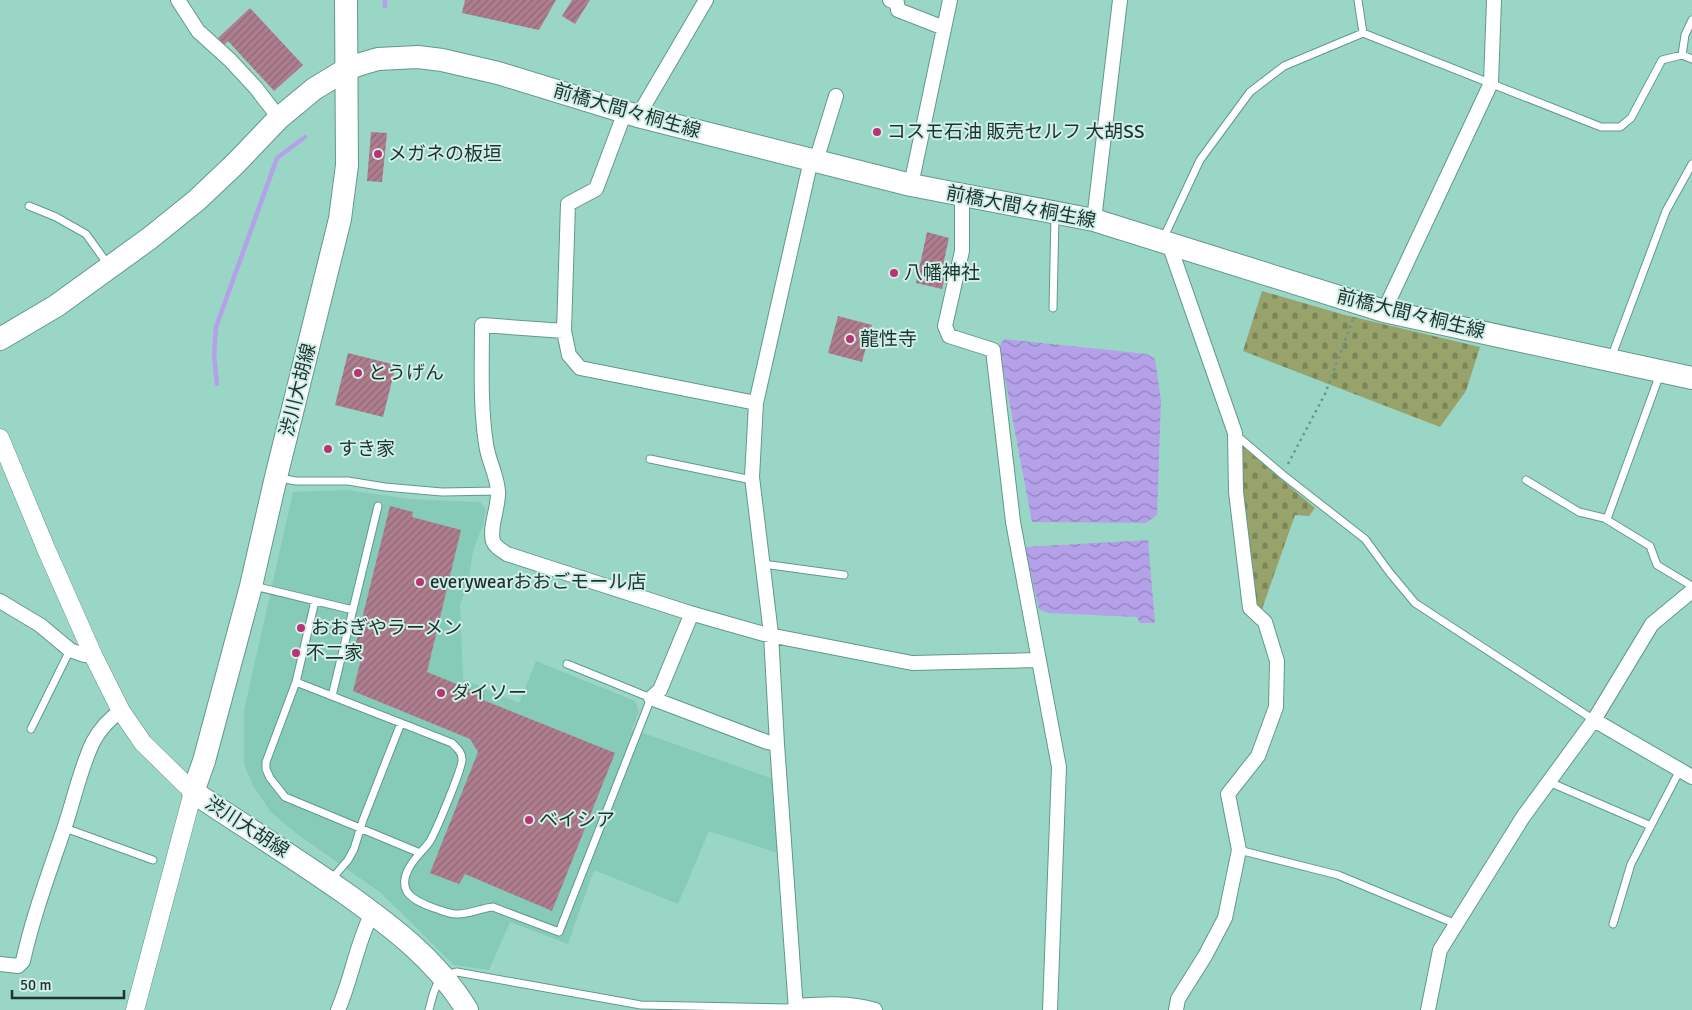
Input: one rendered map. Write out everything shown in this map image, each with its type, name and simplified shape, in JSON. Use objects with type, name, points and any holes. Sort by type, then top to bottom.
[{"type":"main road","name":"渋川大胡線","points":[[346,0],[347,165],[340,220],[251,586],[204,761],[193,792],[329,882],[406,940],[444,976],[467,1010]]},
{"type":"main road","name":"前橋大間々桐生線","points":[[347,69],[378,60],[418,57],[442,60],[498,73],[632,114],[911,185],[1094,220],[1384,311],[1692,378]]},
{"type":"main road","points":[[0,339],[56,306],[110,268],[197,200],[279,118],[304,96],[347,69]]},
{"type":"street","points":[[706,0],[632,114],[596,189],[568,204],[564,331],[569,355],[580,368],[756,403]]},
{"type":"street","points":[[890,0],[897,3],[898,10],[944,28]]},
{"type":"street","points":[[911,185],[950,0]]},
{"type":"street","points":[[1094,220],[1120,0]]},
{"type":"street","points":[[1384,311],[1491,83],[1494,0]]},
{"type":"street","points":[[183,2],[204,38],[230,60],[256,88],[279,118]]},
{"type":"street","points":[[836,96],[814,160],[756,403],[753,480],[771,634],[796,1008],[834,1004],[851,1005],[874,1010]]},
{"type":"street","points":[[962,196],[962,251],[945,326],[949,336],[994,350],[1013,522],[1059,767],[1050,1010]]},
{"type":"street","points":[[1165,243],[1235,433],[1236,492],[1250,608],[1265,622],[1277,661],[1276,707],[1258,756],[1228,794],[1240,850],[1225,918],[1205,956],[1178,999],[1176,1010]]},
{"type":"street","points":[[564,331],[482,325],[482,416],[487,456],[498,491],[498,503],[492,534],[497,547],[506,554],[690,613],[764,634],[912,663],[1039,660]]},
{"type":"street","points":[[0,438],[93,655],[121,711],[143,743],[193,792],[135,1010]]},
{"type":"street","points":[[1428,1010],[1440,950],[1523,817],[1594,720],[1652,624],[1692,591]]},
{"type":"street","points":[[0,602],[40,625],[70,650],[84,655],[93,655]]},
{"type":"street","points":[[690,613],[689,620],[660,690],[652,698],[767,742],[777,744]]},
{"type":"street","points":[[0,964],[18,966],[24,961],[38,907],[87,757],[94,741],[107,722],[121,711]]},
{"type":"street","points":[[1594,720],[1686,773]]},
{"type":"street","points":[[338,1010],[344,996],[362,933],[372,913]]},
{"type":"lane","points":[[1358,0],[1363,33]]},
{"type":"lane","points":[[1682,55],[1684,35],[1692,20]]},
{"type":"lane","points":[[1165,243],[1200,160],[1250,92],[1284,66],[1363,33],[1601,127],[1620,127],[1631,118],[1662,60],[1682,55],[1692,60]]},
{"type":"lane","points":[[1610,361],[1666,211],[1692,164]]},
{"type":"lane","points":[[28,206],[56,217],[86,234],[110,268]]},
{"type":"lane","points":[[1053,308],[1055,213]]},
{"type":"lane","points":[[1607,520],[1661,372]]},
{"type":"lane","points":[[1235,433],[1283,475],[1364,539],[1415,603],[1594,720]]},
{"type":"lane","points":[[650,459],[753,480]]},
{"type":"lane","points":[[276,477],[296,482],[348,481],[384,487],[442,492],[498,491]]},
{"type":"lane","points":[[1526,480],[1579,512],[1607,520],[1650,546],[1657,565],[1692,586]]},
{"type":"lane","points":[[332,696],[378,506]]},
{"type":"lane","points":[[763,564],[844,575]]},
{"type":"lane","points":[[251,586],[353,610]]},
{"type":"lane","points":[[315,601],[296,682],[266,762],[266,769],[270,778],[285,798],[420,853]]},
{"type":"lane","points":[[31,729],[70,650]]},
{"type":"lane","points":[[296,682],[452,743],[458,749],[462,761],[436,830],[430,842],[409,867],[405,888],[410,896],[416,901],[456,915],[484,908],[493,908],[559,932],[652,698],[567,664]]},
{"type":"lane","points":[[329,882],[348,860],[354,849],[360,828],[401,723]]},
{"type":"lane","points":[[1613,924],[1631,864],[1651,826],[1686,773]]},
{"type":"lane","points":[[1549,782],[1651,826]]},
{"type":"lane","points":[[65,828],[154,860]]},
{"type":"lane","points":[[1240,850],[1338,875],[1456,924]]},
{"type":"lane","points":[[429,1010],[436,984],[444,976],[457,972],[641,1004],[796,1008]]},
{"type":"path","points":[[1283,475],[1326,394],[1358,303]]},
{"type":"shaded area","points":[[346,490],[411,499],[480,502],[486,509],[483,525],[473,551],[468,584],[460,605],[463,679],[519,703],[536,661],[635,701],[639,711],[632,729],[776,780],[781,854],[709,831],[678,904],[594,870],[568,944],[510,922],[489,970],[454,965],[381,893],[297,834],[271,812],[253,786],[244,764],[244,711],[293,492]]},
{"type":"green space","points":[[1262,291],[1345,315],[1480,347],[1466,391],[1440,427],[1243,351]]},
{"type":"green space","points":[[1241,445],[1315,508],[1309,516],[1295,515],[1261,612],[1255,602],[1239,492]]},
{"type":"water","points":[[1004,339],[1147,354],[1155,359],[1161,400],[1157,515],[1146,523],[1032,522],[999,347]]},
{"type":"water","points":[[1148,540],[1155,623],[1140,623],[1137,617],[1048,613],[1039,609],[1025,547]]},
{"type":"building","points":[[465,0],[556,0],[539,30],[462,13]]},
{"type":"building","points":[[572,0],[590,0],[575,24],[562,16]]},
{"type":"building","points":[[250,8],[303,65],[274,91],[228,41],[224,45],[218,38]]},
{"type":"building","points":[[371,132],[387,133],[382,182],[367,181]]},
{"type":"building","points":[[927,232],[949,238],[944,261],[949,262],[942,289],[916,283]]},
{"type":"building","name":"龍性寺","points":[[838,316],[872,325],[862,362],[828,353]]},
{"type":"building","points":[[348,353],[396,365],[383,417],[335,405]]},
{"type":"building","points":[[390,506],[413,512],[412,517],[461,530],[427,672],[484,695],[483,700],[615,753],[552,911],[465,874],[459,884],[430,873],[478,752],[470,739],[353,691],[361,659],[353,655]]},
{"type":"waterway","points":[[385,0],[385,6]]},
{"type":"waterway","points":[[217,384],[214,355],[216,327],[277,158],[305,137]]},
{"type":"place","name":"コスモ石油 販売セルフ 大胡SS","points":[[877,132]]},
{"type":"place","name":"メガネの板垣","points":[[378,154]]},
{"type":"place","name":"八幡神社","points":[[894,273]]},
{"type":"place","name":"龍性寺","points":[[850,339]]},
{"type":"place","name":"とうげん","points":[[358,373]]},
{"type":"place","name":"すき家","points":[[328,449]]},
{"type":"place","name":"everywearおおごモール店","points":[[420,582]]},
{"type":"place","name":"おおぎやラーメン","points":[[301,628]]},
{"type":"place","name":"不二家","points":[[296,653]]},
{"type":"place","name":"ダイソー","points":[[441,693]]},
{"type":"place","name":"ベイシア","points":[[529,820]]}]
